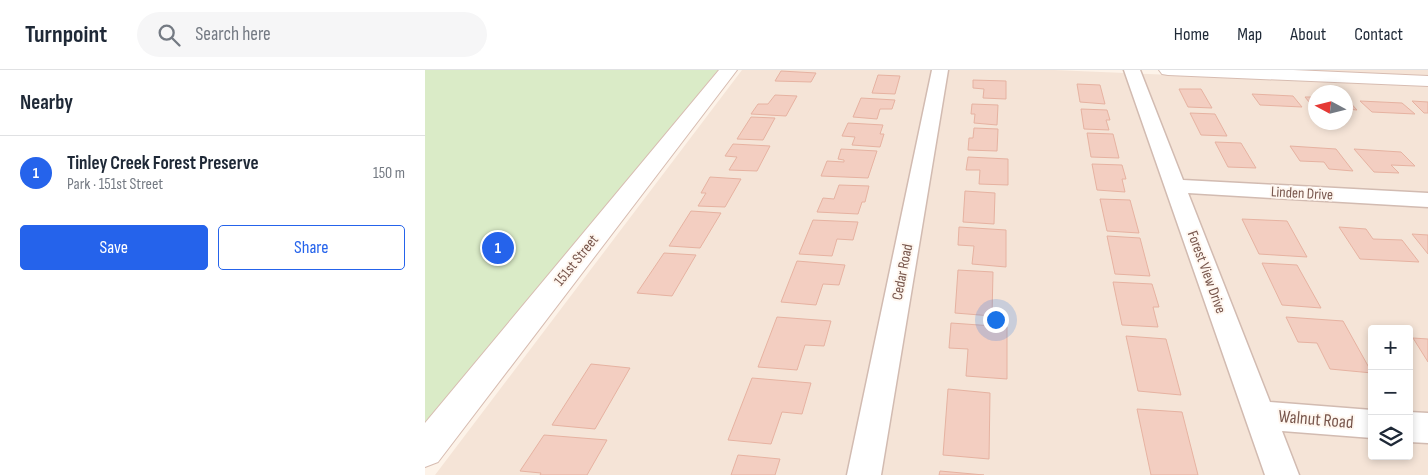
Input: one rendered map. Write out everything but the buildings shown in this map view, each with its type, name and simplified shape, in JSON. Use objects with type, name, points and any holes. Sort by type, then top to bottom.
[{"type":"street","name":"151st Street","points":[[425,450],[728,70]]},
{"type":"street","name":"Cedar Road","points":[[864,475],[941,70]]},
{"type":"street","name":"Forest View Drive","points":[[1132,70],[1282,475]]},
{"type":"street","points":[[1168,70],[1428,81]]},
{"type":"street","name":"Linden Drive","points":[[1175,186],[1428,200]]},
{"type":"street","name":"Walnut Road","points":[[1260,415],[1368,424]]},
{"type":"street","points":[[1413,427],[1428,428]]},
{"type":"shaded area","points":[[742,70],[1054,70],[1428,86],[1428,475],[435,475]]},
{"type":"shaded area","points":[[1294,70],[1428,70],[1428,76]]},
{"type":"green space","points":[[425,70],[718,70],[425,427]]},
{"type":"place","name":"Tinley Creek Forest Preserve","points":[[498,248]]}]
